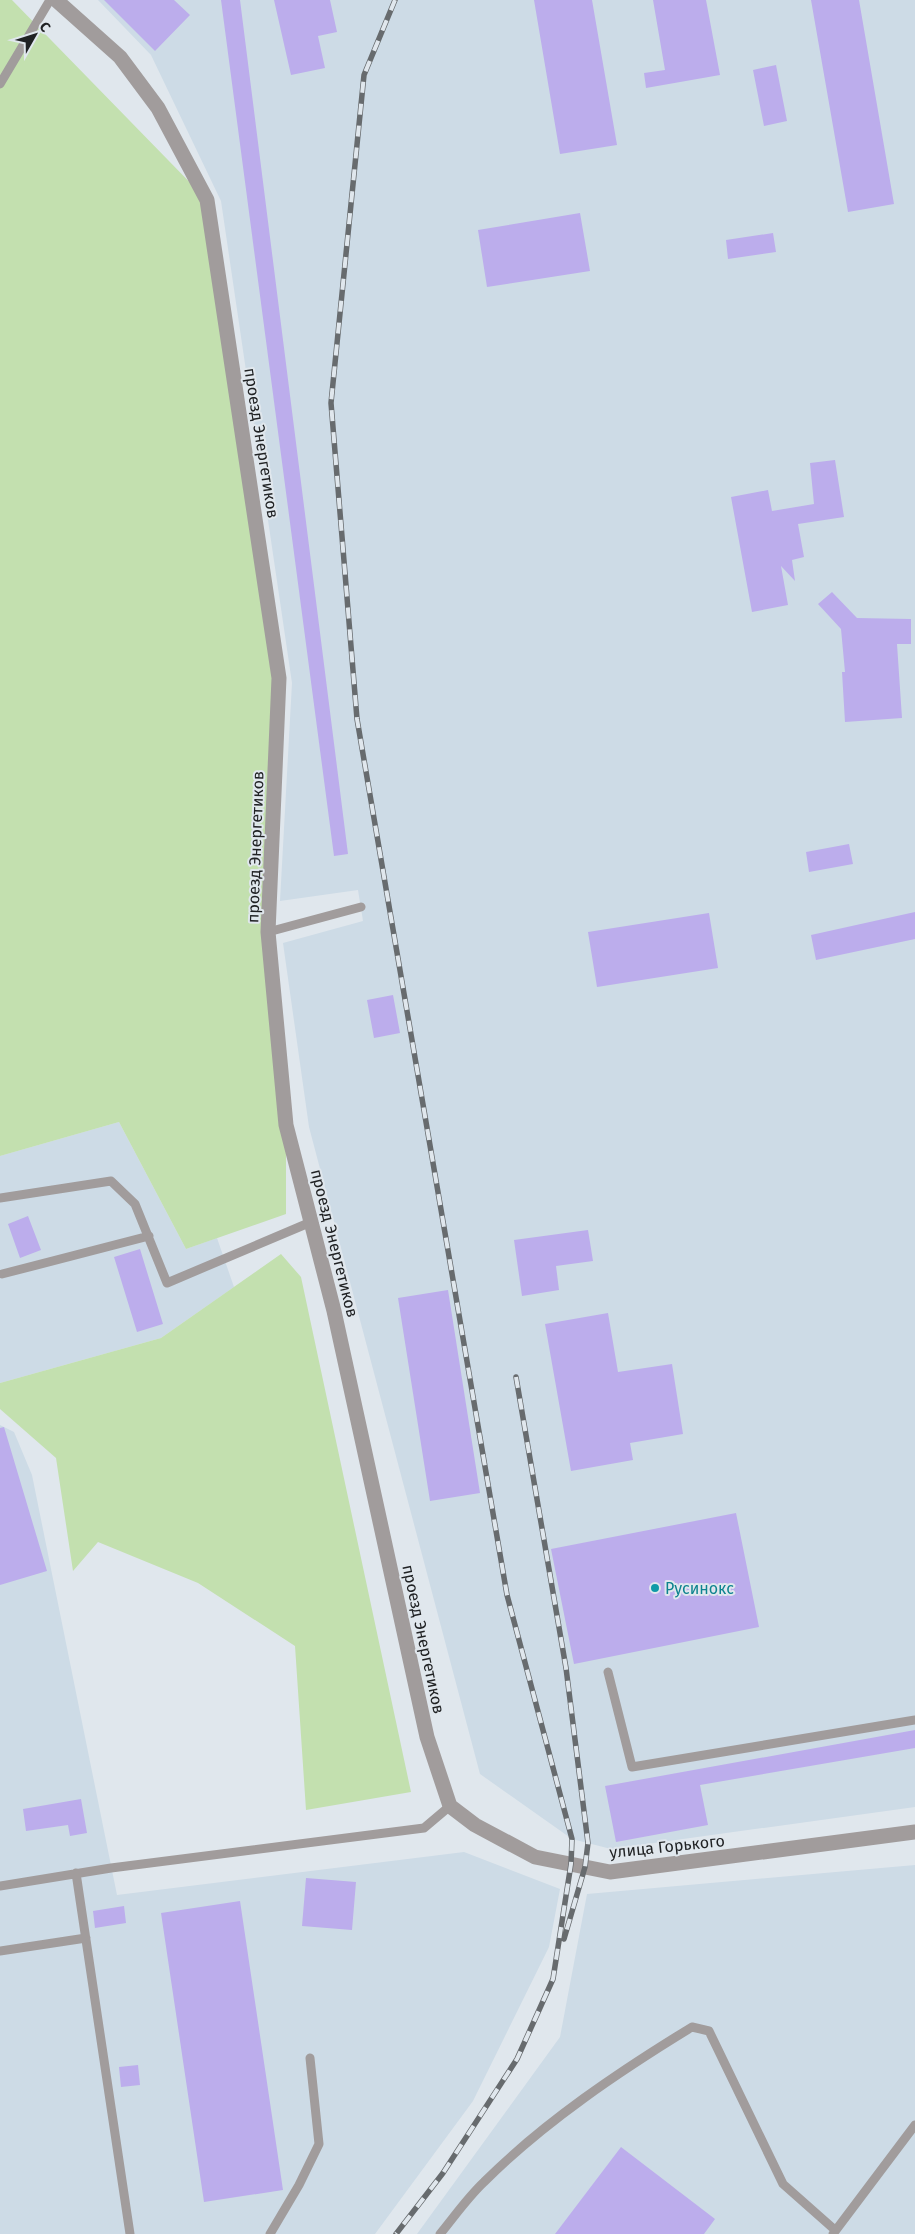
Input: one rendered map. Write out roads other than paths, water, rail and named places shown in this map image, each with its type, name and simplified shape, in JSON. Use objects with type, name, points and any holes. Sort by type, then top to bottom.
[{"type":"street","name":"проезд Энергетиков","points":[[56,0],[120,57],[158,108],[207,200],[279,678],[268,932],[286,1124],[334,1311],[428,1737],[450,1806]]},
{"type":"street","name":"улица Горького","points":[[450,1806],[475,1825],[535,1857],[610,1872],[915,1832]]},
{"type":"lane","points":[[0,84],[50,0]]},
{"type":"lane","points":[[268,932],[361,907]]},
{"type":"lane","points":[[0,1198],[111,1181],[136,1204],[167,1283],[311,1222]]},
{"type":"lane","points":[[2,1274],[148,1236]]},
{"type":"lane","points":[[608,1672],[632,1767],[915,1720]]},
{"type":"lane","points":[[0,1886],[76,1873],[424,1828],[450,1806]]},
{"type":"lane","points":[[76,1873],[130,2234]]},
{"type":"lane","points":[[0,1952],[86,1938]]},
{"type":"lane","points":[[440,2234],[483,2182],[520,2149],[619,2073],[692,2027],[709,2032],[783,2184],[834,2232],[915,2125]]},
{"type":"lane","points":[[270,2234],[299,2185],[319,2144],[310,2058]]},
{"type":"railway","points":[[395,0],[364,75],[331,403],[357,719],[507,1595],[572,1839],[571,1864],[553,1979],[517,2059],[443,2173],[396,2234]]},
{"type":"railway","points":[[516,1377],[566,1668],[588,1843],[585,1867],[564,1939]]},
{"type":"place","name":"Русинокс","points":[[655,1588]]}]
